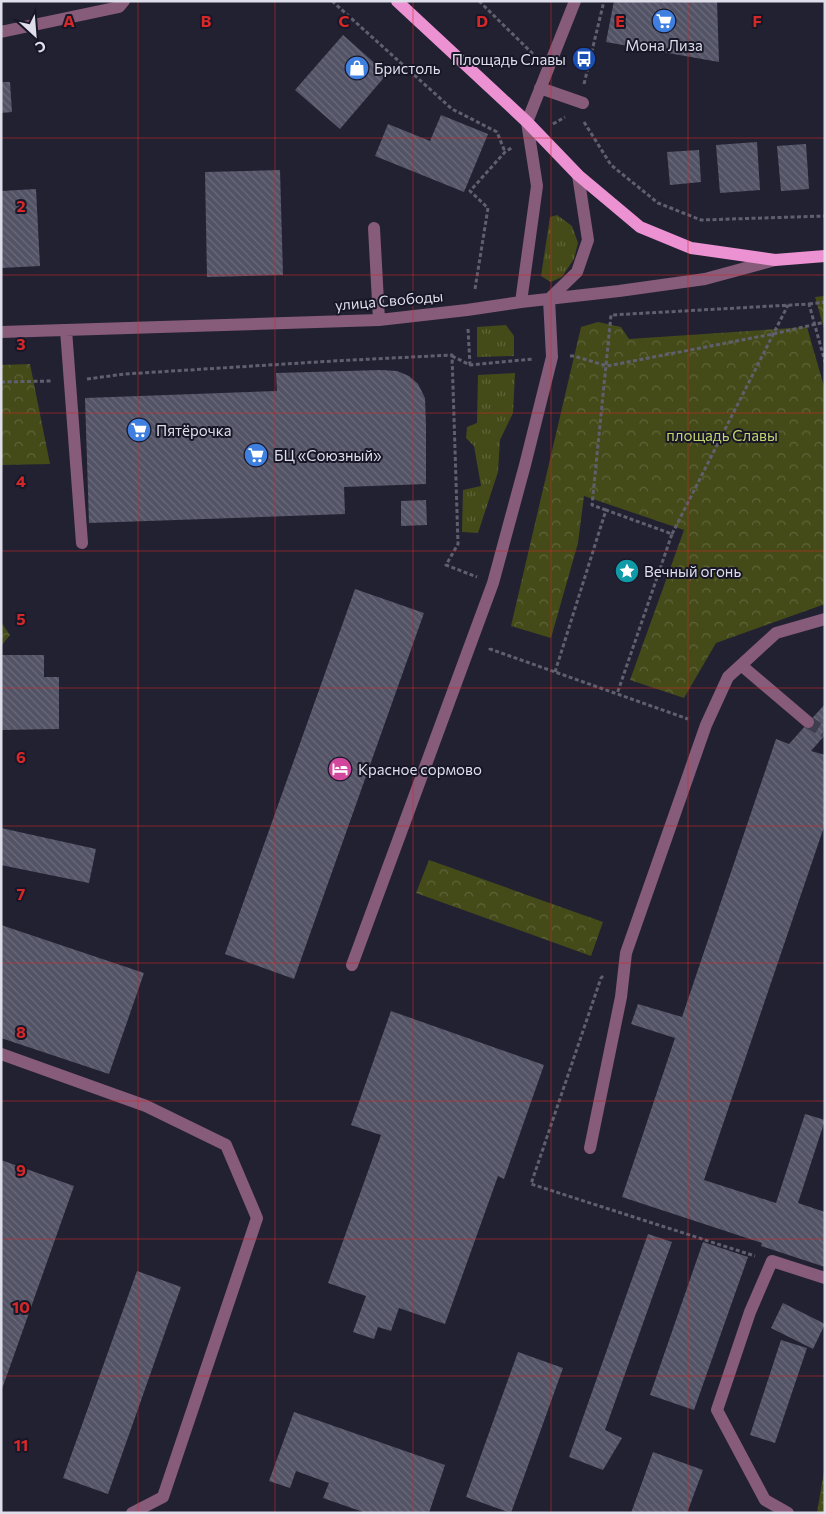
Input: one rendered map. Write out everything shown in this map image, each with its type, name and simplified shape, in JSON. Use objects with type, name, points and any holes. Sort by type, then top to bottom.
[{"type":"main road","name":"улица Свободы","points":[[397,1],[527,122],[534,137],[640,227],[690,248],[775,260],[825,256]]},
{"type":"street","points":[[1,32],[119,7],[124,1]]},
{"type":"street","points":[[527,122],[575,1]]},
{"type":"street","points":[[540,88],[579,105]]},
{"type":"street","points":[[520,302],[537,186],[534,137]]},
{"type":"street","points":[[352,965],[493,583],[552,357],[549,299],[577,272],[588,240],[578,175]]},
{"type":"street","points":[[374,228],[379,320]]},
{"type":"street","name":"улица Свободы","points":[[1,332],[379,320],[705,279],[775,260]]},
{"type":"street","points":[[66,330],[82,543]]},
{"type":"street","points":[[590,1148],[621,997],[626,953],[706,725],[728,677],[776,633],[825,619]]},
{"type":"street","points":[[742,665],[808,722]]},
{"type":"street","points":[[1,1054],[146,1106],[226,1145],[257,1218],[163,1497],[132,1513]]},
{"type":"street","points":[[788,1513],[765,1500],[717,1410],[750,1312],[772,1261],[825,1278]]},
{"type":"path","points":[[332,1],[452,109],[497,132],[505,152]]},
{"type":"path","points":[[479,1],[548,69]]},
{"type":"path","points":[[470,365],[467,310],[477,285],[488,208],[470,191],[505,152],[534,137],[579,105],[604,1]]},
{"type":"path","points":[[579,105],[611,165],[658,203],[701,220],[825,216]]},
{"type":"path","points":[[672,534],[592,505],[612,315],[825,302]]},
{"type":"path","points":[[809,304],[825,362]]},
{"type":"path","points":[[617,694],[672,534],[788,305]]},
{"type":"path","points":[[574,356],[606,366],[773,334],[825,322]]},
{"type":"path","points":[[1,382],[70,381],[155,372],[333,361],[452,356],[470,365],[552,357]]},
{"type":"path","points":[[452,356],[458,544],[446,565],[493,583]]},
{"type":"path","points":[[555,672],[606,510]]},
{"type":"path","points":[[492,640],[490,649],[706,725]]},
{"type":"green space","points":[[557,215],[572,226],[578,243],[574,259],[562,277],[551,282],[541,276],[550,217]]},
{"type":"green space","points":[[825,296],[825,332],[815,297]]},
{"type":"green space","name":"площадь Славы","points":[[598,322],[621,327],[629,339],[807,327],[825,390],[825,604],[716,643],[684,698],[630,680],[684,530],[584,496],[578,543],[551,638],[511,626],[581,327]]},
{"type":"green space","points":[[506,325],[514,336],[514,356],[477,357],[477,327]]},
{"type":"green space","points":[[30,364],[50,464],[1,465],[1,365]]},
{"type":"green space","points":[[515,373],[513,413],[500,440],[498,472],[478,533],[462,532],[463,490],[481,486],[474,446],[466,438],[467,427],[477,423],[478,375]]},
{"type":"green space","points":[[1,622],[10,635],[1,646]]},
{"type":"green space","points":[[429,860],[603,922],[591,956],[416,893]]},
{"type":"green space","points":[[825,1465],[825,1513],[817,1513]]},
{"type":"building","name":"Мона Лиза","points":[[614,1],[717,1],[719,62],[606,42]]},
{"type":"building","points":[[343,35],[387,74],[340,129],[295,90]]},
{"type":"building","points":[[1,82],[10,82],[12,112],[1,113]]},
{"type":"building","points":[[441,115],[488,134],[464,192],[375,156],[388,124],[430,141]]},
{"type":"building","points":[[757,142],[760,190],[720,193],[716,145]]},
{"type":"building","points":[[806,144],[809,189],[781,191],[777,146]]},
{"type":"building","points":[[699,150],[701,182],[670,185],[667,152]]},
{"type":"building","points":[[280,170],[283,275],[207,277],[205,172]]},
{"type":"building","points":[[36,189],[40,266],[1,268],[1,191]]},
{"type":"building","name":"БЦ «Союзный»","points":[[397,371],[409,376],[418,384],[425,398],[426,484],[344,487],[345,514],[89,523],[85,398],[277,391],[276,373]]},
{"type":"building","points":[[426,500],[427,525],[401,526],[401,501]]},
{"type":"building","points":[[355,589],[424,613],[294,979],[225,954]]},
{"type":"building","points":[[1,655],[44,655],[44,677],[59,677],[59,729],[1,730]]},
{"type":"building","points":[[825,704],[825,735],[811,751],[825,755],[825,824],[704,1180],[776,1203],[805,1114],[825,1120],[798,1203],[825,1212],[825,1267],[761,1246],[762,1243],[622,1197],[675,1038],[631,1024],[638,1004],[682,1017],[776,739],[789,744]]},
{"type":"building","points":[[1,828],[96,849],[89,883],[1,865]]},
{"type":"building","points":[[1,925],[144,973],[109,1074],[1,1038]]},
{"type":"building","points":[[391,1011],[544,1065],[504,1179],[498,1176],[445,1324],[399,1308],[391,1331],[378,1327],[374,1339],[353,1332],[366,1296],[328,1283],[381,1135],[351,1125]]},
{"type":"building","points":[[1,1160],[74,1186],[2,1389],[1,1389]]},
{"type":"building","points":[[648,1234],[672,1242],[605,1430],[622,1438],[603,1470],[569,1457]]},
{"type":"building","points":[[703,1242],[748,1257],[694,1410],[650,1395]]},
{"type":"building","points":[[137,1271],[181,1287],[108,1494],[63,1478]]},
{"type":"building","points":[[783,1303],[825,1324],[813,1349],[771,1328]]},
{"type":"building","points":[[781,1340],[807,1348],[775,1443],[750,1435]]},
{"type":"building","points":[[518,1352],[563,1368],[511,1513],[466,1497]]},
{"type":"building","points":[[294,1412],[445,1465],[429,1513],[366,1513],[323,1498],[329,1483],[296,1471],[290,1488],[269,1481]]},
{"type":"building","points":[[653,1452],[703,1470],[687,1513],[631,1513]]},
{"type":"tunnel","points":[[808,722],[825,732]]},
{"type":"place","name":"Мона Лиза","points":[[664,21]]},
{"type":"place","name":"Площадь Славы","points":[[584,59]]},
{"type":"place","name":"Бристоль","points":[[357,68]]},
{"type":"place","name":"Пятёрочка","points":[[139,430]]},
{"type":"place","name":"БЦ «Союзный»","points":[[256,455]]},
{"type":"place","name":"Вечный огонь","points":[[627,571]]},
{"type":"place","name":"Красное сормово","points":[[340,769]]}]
